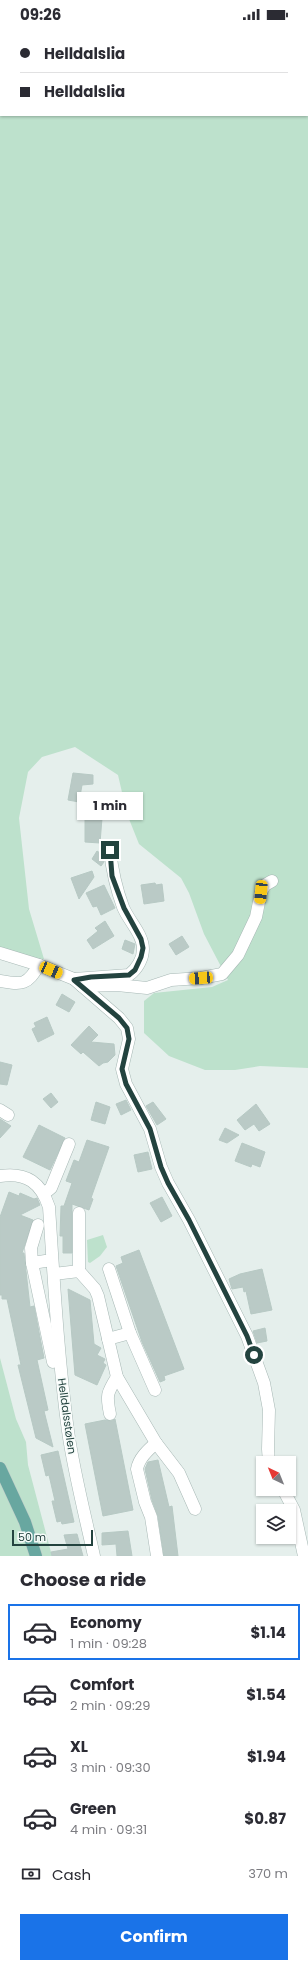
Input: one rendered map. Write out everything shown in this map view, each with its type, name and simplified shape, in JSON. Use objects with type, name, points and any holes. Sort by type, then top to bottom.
[{"type":"main road","points":[[0,1468],[25,1522],[36,1556]]},
{"type":"street","points":[[78,983],[91,977],[129,975],[135,970],[141,957],[143,948],[141,939],[124,908],[112,876],[110,850]]},
{"type":"street","points":[[78,983],[147,988],[171,980],[201,978],[222,974],[238,955],[256,918],[261,892],[266,885],[272,881]]},
{"type":"street","points":[[0,953],[39,965],[78,983],[119,1018],[127,1028],[129,1039],[122,1069],[126,1084],[150,1129],[161,1167],[168,1183],[189,1220],[247,1336],[264,1383],[268,1410],[268,1456]]},
{"type":"street","points":[[0,981],[20,984],[30,979],[39,965]]},
{"type":"street","points":[[0,1176],[7,1175],[25,1177],[36,1183],[45,1193],[51,1188],[69,1144]]},
{"type":"street","name":"Helldalsstølen","points":[[45,1193],[49,1208],[61,1373],[68,1433],[94,1556]]},
{"type":"street","points":[[79,1213],[79,1271],[95,1289],[117,1377],[156,1443],[179,1473],[195,1509]]},
{"type":"street","points":[[38,1225],[31,1248],[32,1263],[53,1362]]},
{"type":"street","points":[[32,1263],[52,1260]]},
{"type":"street","points":[[109,1269],[130,1334],[155,1390]]},
{"type":"street","points":[[54,1274],[79,1271]]},
{"type":"street","points":[[108,1339],[130,1334]]},
{"type":"street","points":[[110,1414],[108,1391],[117,1377]]},
{"type":"street","points":[[156,1443],[148,1450],[138,1464],[138,1469],[145,1502],[151,1517],[157,1556]]},
{"type":"street","points":[[287,1496],[294,1510],[304,1556]]},
{"type":"green space","points":[[0,116],[308,116],[308,1068],[260,1066],[235,1070],[205,1070],[169,1056],[144,1033],[144,1001],[154,993],[212,987],[228,980],[204,934],[189,893],[181,878],[139,844],[127,814],[118,775],[75,747],[42,757],[28,772],[19,818],[29,909],[44,959],[26,958],[0,948]]},
{"type":"green space","points":[[103,1235],[107,1247],[100,1256],[90,1263],[88,1262],[87,1240]]},
{"type":"green space","points":[[0,1358],[16,1419],[26,1442],[28,1465],[52,1556],[0,1556]]},
{"type":"building","points":[[73,773],[93,775],[93,784],[82,785],[79,802],[68,800]]},
{"type":"building","points":[[85,816],[100,816],[102,818],[100,843],[85,842]]},
{"type":"building","points":[[97,851],[103,855],[104,862],[101,866],[92,859]]},
{"type":"building","points":[[92,871],[94,877],[79,899],[71,878]]},
{"type":"building","points":[[155,883],[156,885],[162,884],[164,901],[144,904],[141,885]]},
{"type":"building","points":[[104,885],[115,908],[101,915],[97,906],[93,907],[86,893]]},
{"type":"building","points":[[105,921],[114,936],[93,949],[87,940],[98,931],[95,928]]},
{"type":"building","points":[[182,936],[189,947],[176,955],[169,944]]},
{"type":"building","points":[[125,940],[135,944],[133,954],[122,949]]},
{"type":"building","points":[[62,994],[75,1002],[69,1012],[56,1005]]},
{"type":"building","points":[[47,1017],[54,1034],[38,1042],[32,1029],[36,1027],[34,1023]]},
{"type":"building","points":[[89,1026],[98,1035],[91,1042],[114,1044],[115,1055],[108,1062],[99,1066],[83,1052],[81,1054],[71,1045]]},
{"type":"building","points":[[0,1062],[12,1065],[7,1085],[0,1084]]},
{"type":"building","points":[[51,1093],[58,1102],[51,1108],[43,1099]]},
{"type":"building","points":[[126,1100],[131,1110],[121,1115],[116,1104]]},
{"type":"building","points":[[96,1102],[110,1107],[105,1124],[91,1120]]},
{"type":"building","points":[[153,1102],[166,1119],[157,1125],[146,1106]]},
{"type":"building","points":[[256,1104],[270,1124],[259,1131],[254,1124],[245,1130],[237,1120]]},
{"type":"building","points":[[0,1119],[11,1126],[0,1138]]},
{"type":"building","points":[[39,1125],[65,1138],[50,1170],[23,1157]]},
{"type":"building","points":[[225,1128],[239,1135],[227,1143],[219,1140]]},
{"type":"building","points":[[87,1140],[109,1147],[91,1198],[93,1199],[89,1210],[72,1204],[72,1253],[63,1253],[63,1236],[60,1236],[61,1206],[64,1206],[72,1183],[66,1181],[74,1160],[79,1162]]},
{"type":"building","points":[[242,1143],[265,1152],[260,1167],[252,1164],[251,1167],[235,1161]]},
{"type":"building","points":[[148,1152],[152,1169],[138,1172],[134,1155]]},
{"type":"building","points":[[9,1192],[19,1196],[20,1193],[34,1199],[37,1198],[40,1205],[20,1215],[33,1220],[22,1253],[24,1253],[30,1307],[34,1306],[44,1358],[37,1360],[48,1410],[44,1411],[53,1447],[36,1438],[18,1365],[21,1365],[7,1299],[2,1299],[2,1295],[0,1295],[0,1217]]},
{"type":"building","points":[[162,1197],[172,1216],[161,1222],[150,1203]]},
{"type":"building","points":[[139,1250],[184,1369],[164,1376],[165,1380],[160,1382],[142,1342],[116,1266],[123,1263],[121,1257]]},
{"type":"building","points":[[262,1269],[272,1310],[251,1314],[246,1291],[244,1292],[243,1287],[232,1289],[229,1279],[240,1274]]},
{"type":"building","points":[[68,1289],[90,1300],[94,1344],[101,1348],[97,1355],[105,1359],[103,1363],[106,1365],[97,1385],[75,1375]]},
{"type":"building","points":[[265,1328],[267,1341],[257,1343],[253,1331]]},
{"type":"building","points":[[115,1419],[133,1510],[103,1516],[85,1424],[105,1420],[111,1421]]},
{"type":"building","points":[[58,1451],[74,1522],[62,1524],[61,1521],[57,1522],[52,1501],[55,1501],[49,1475],[46,1476],[41,1455]]},
{"type":"building","points":[[158,1460],[169,1507],[172,1506],[178,1556],[164,1556],[158,1516],[152,1500],[145,1469],[148,1462]]},
{"type":"building","points":[[128,1531],[132,1556],[117,1556],[116,1544],[102,1545],[102,1533]]},
{"type":"building","points":[[77,1534],[83,1556],[52,1556],[51,1552],[68,1549],[64,1535]]},
{"type":"route","points":[[110,850],[112,876],[124,908],[141,939],[143,948],[141,957],[135,970],[129,975],[91,977],[74,980],[119,1018],[127,1028],[129,1039],[122,1069],[126,1084],[153,1136],[161,1167],[168,1183],[189,1220],[247,1336],[254,1355]]}]
